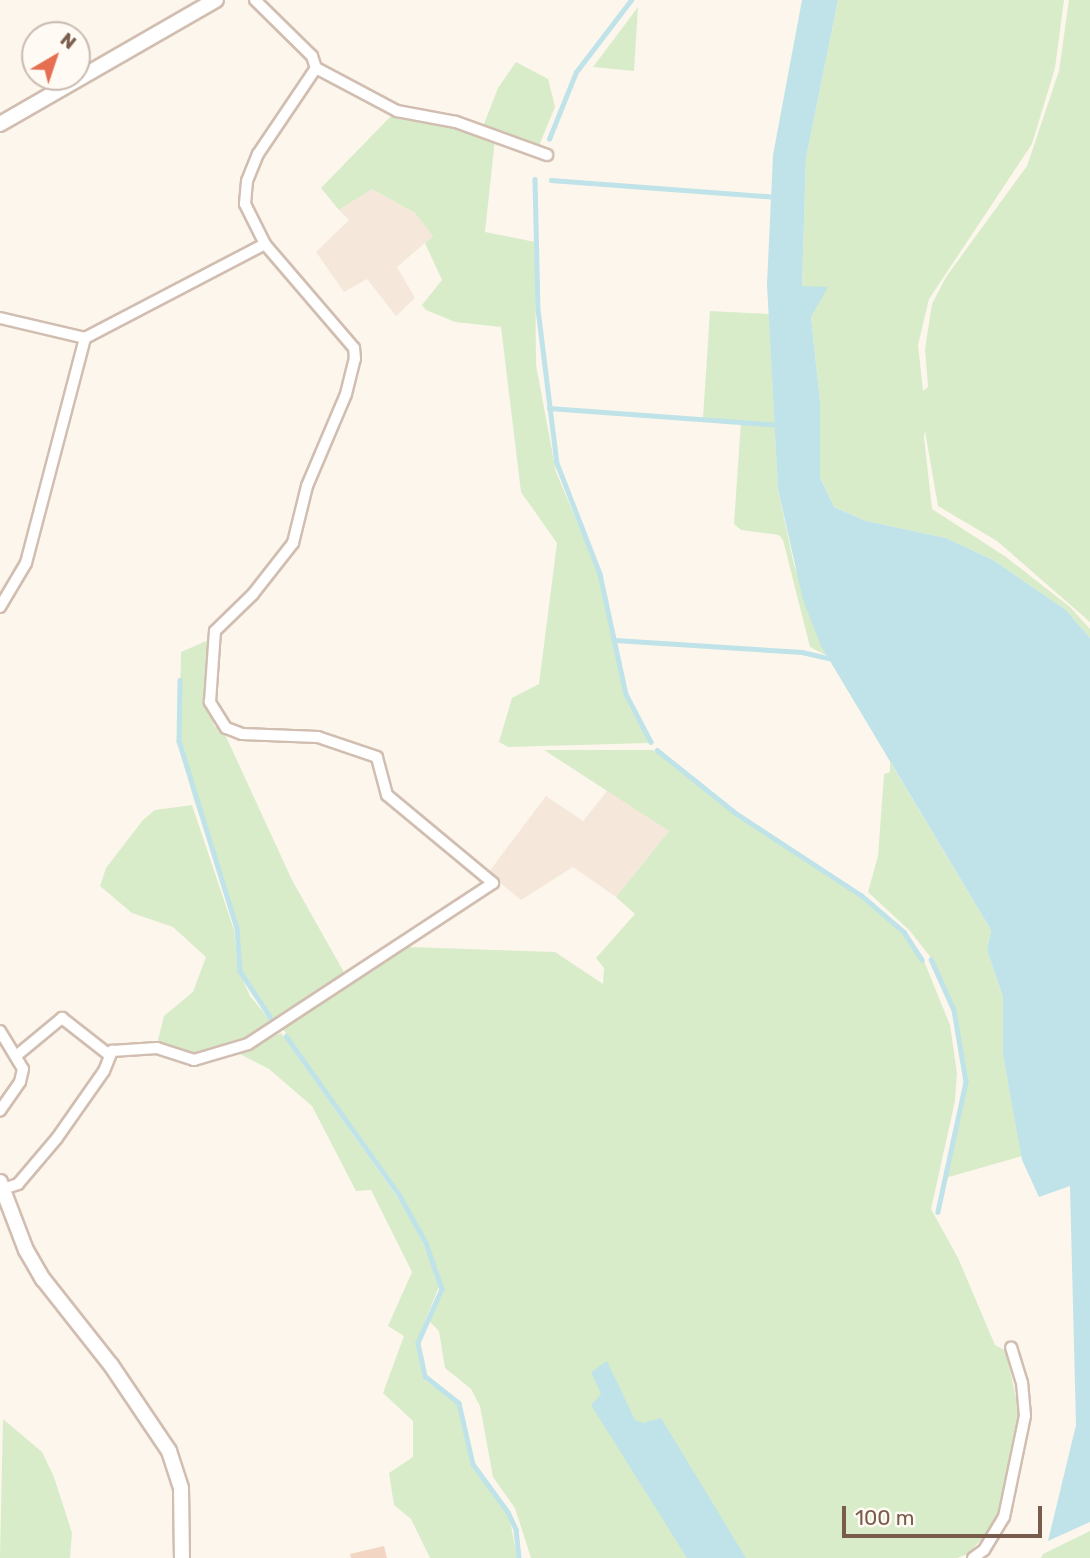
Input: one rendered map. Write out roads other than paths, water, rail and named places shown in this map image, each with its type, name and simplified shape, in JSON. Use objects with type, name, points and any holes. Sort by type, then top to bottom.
[{"type":"street","points":[[0,124],[216,0]]},
{"type":"street","points":[[255,0],[312,56],[316,68],[397,111],[456,122],[547,155]]},
{"type":"street","points":[[182,1558],[181,1488],[169,1451],[111,1365],[43,1279],[26,1250],[1,1185],[18,1184],[57,1138],[104,1071],[108,1054],[116,1048],[157,1048],[194,1060],[248,1044],[493,883],[387,795],[377,758],[318,737],[242,734],[226,728],[210,702],[215,631],[253,594],[293,543],[307,486],[346,394],[355,359],[354,348],[265,244],[245,204],[247,181],[258,154],[316,68]]},
{"type":"street","points":[[0,318],[85,338],[265,244]]},
{"type":"street","points":[[0,607],[26,563],[85,338]]},
{"type":"street","points":[[16,1056],[62,1018],[108,1054]]},
{"type":"street","points":[[0,1031],[16,1056],[22,1075],[0,1111]]},
{"type":"street","points":[[973,1558],[997,1533],[1004,1517],[1025,1416],[1022,1383],[1011,1348]]},
{"type":"water","points":[[802,0],[838,0],[806,158],[802,286],[828,287],[811,317],[820,401],[820,477],[834,507],[866,521],[946,538],[993,560],[1066,610],[1090,638],[1090,1522],[1048,1541],[1076,1425],[1070,1186],[1039,1197],[1022,1160],[1003,1055],[1003,997],[987,950],[991,930],[821,646],[803,600],[778,489],[767,284],[773,155]]},
{"type":"water","points":[[607,1361],[635,1420],[643,1423],[661,1418],[746,1558],[687,1558],[591,1405],[601,1394],[591,1372]]},
{"type":"waterway","points":[[549,139],[576,72],[631,0]]},
{"type":"waterway","points":[[535,179],[538,309],[557,463],[600,574],[626,694],[651,742]]},
{"type":"waterway","points":[[551,180],[777,197]]},
{"type":"waterway","points":[[549,408],[782,425]]},
{"type":"waterway","points":[[615,640],[802,652],[829,658]]},
{"type":"waterway","points":[[180,680],[179,741],[237,928],[240,971],[273,1021]]},
{"type":"waterway","points":[[657,750],[737,814],[861,895],[904,932],[922,960]]},
{"type":"waterway","points":[[931,959],[954,1010],[966,1082],[938,1212]]},
{"type":"waterway","points":[[286,1036],[400,1196],[426,1243],[442,1289],[418,1343],[425,1376],[459,1403],[473,1464],[508,1512],[516,1529],[519,1558]]}]
